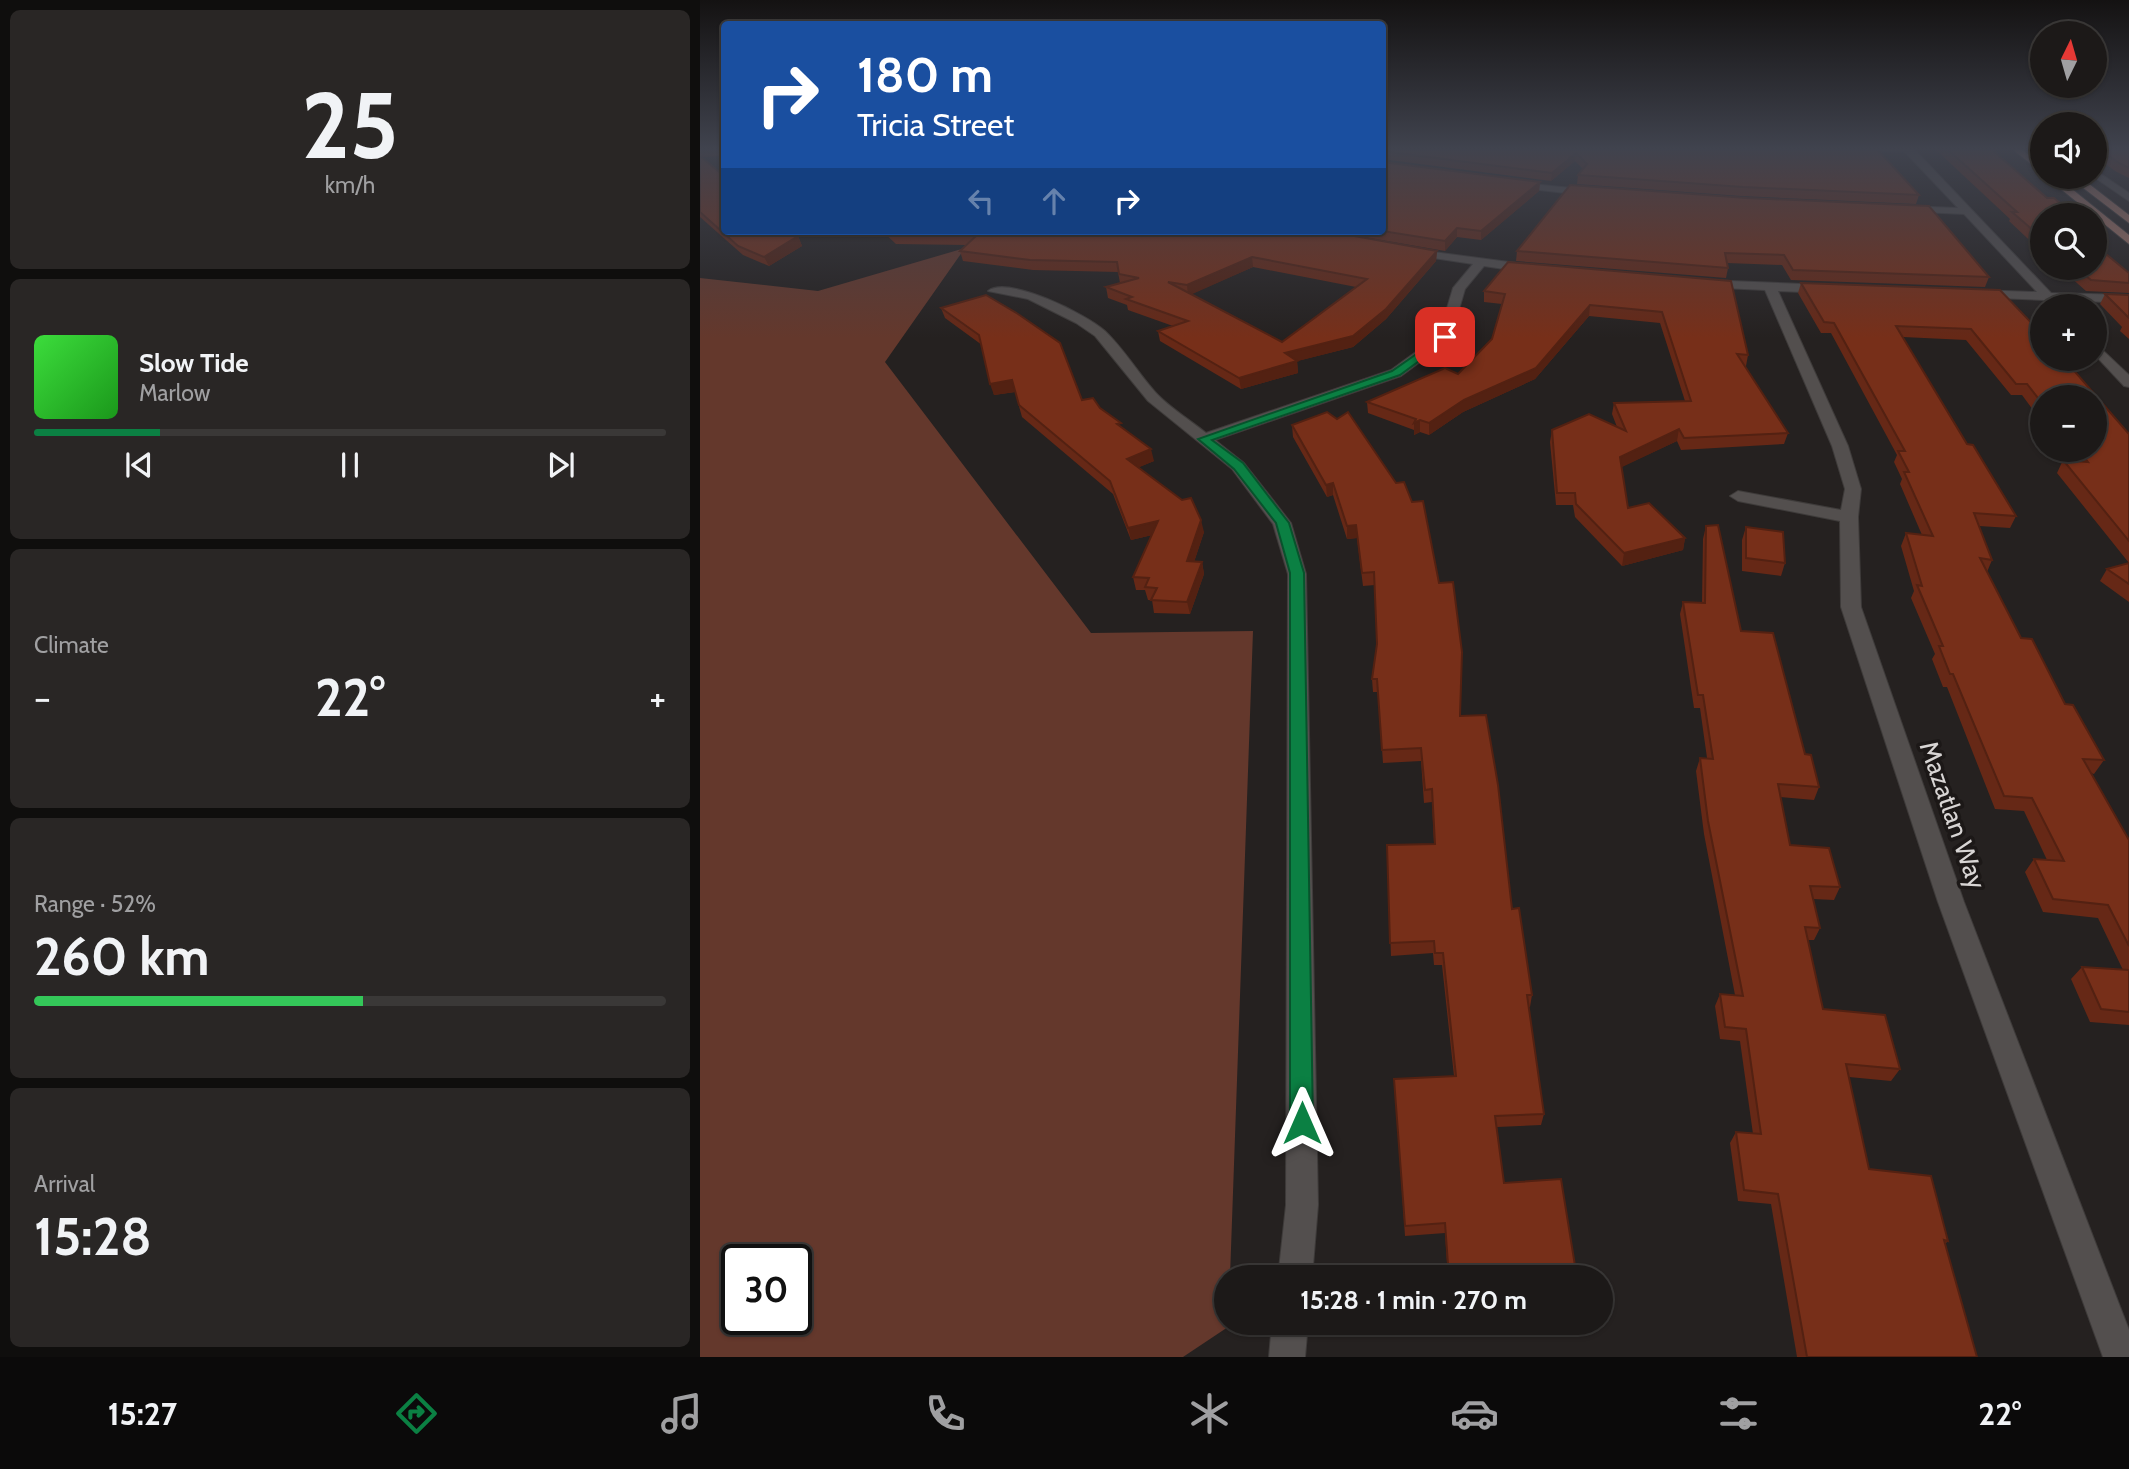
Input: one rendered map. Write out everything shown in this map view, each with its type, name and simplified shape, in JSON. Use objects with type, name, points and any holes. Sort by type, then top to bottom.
[{"type":"main road","points":[[2093,211],[2129,241]]},
{"type":"street","points":[[1966,211],[2045,294]]},
{"type":"street","points":[[1403,251],[1550,271]]},
{"type":"street","points":[[1204,439],[1396,373],[1411,364],[1445,337],[1459,288],[1480,263]]},
{"type":"street","points":[[1696,284],[1839,289]]},
{"type":"street","name":"Mazatlan Way","points":[[1769,287],[1840,446],[1853,489],[1849,517],[1850,607],[1951,902],[2121,1357]]},
{"type":"street","points":[[995,291],[1031,296],[1081,320],[1100,333],[1153,398],[1238,466],[1282,523],[1297,573],[1303,1205],[1296,1265]]},
{"type":"street","points":[[1964,294],[2030,296]]},
{"type":"street","points":[[2107,298],[2129,299]]},
{"type":"street","points":[[2107,360],[2129,383]]},
{"type":"street","points":[[1738,496],[1849,517]]},
{"type":"street","points":[[1287,1357],[1289,1335]]},
{"type":"shaded area","points":[[965,248],[885,362],[1091,633],[1253,631],[1230,1265],[1214,1265],[1216,1335],[1183,1357],[700,1357],[700,278],[818,291]]},
{"type":"building","points":[[721,211],[721,231],[700,212]]},
{"type":"building","points":[[1386,211],[1505,211],[1481,231],[1457,228],[1445,241],[1386,232]]},
{"type":"building","points":[[1549,211],[1934,211],[1989,277],[1793,270],[1784,255],[1725,253],[1728,268],[1517,251]]},
{"type":"building","points":[[2030,211],[2030,228],[2012,212]]},
{"type":"building","points":[[726,235],[798,236],[764,257],[738,246]]},
{"type":"building","points":[[934,235],[1349,235],[1437,251],[1386,309],[1353,336],[1285,353],[1297,361],[1239,378],[1158,331],[1188,321],[1126,299],[1132,297],[1106,287],[1139,278],[1119,274],[1117,262],[1030,260],[960,251],[976,236]],"holes":[[[1252,257],[1367,279],[1282,342],[1168,282],[1187,285]]]},
{"type":"building","points":[[2107,255],[2129,273],[2129,283],[2091,280],[2107,280]]},
{"type":"building","points":[[1508,262],[1731,281],[1748,355],[1737,354],[1788,433],[1684,438],[1679,429],[1620,457],[1628,508],[1649,503],[1685,538],[1624,553],[1576,504],[1575,493],[1557,493],[1552,430],[1589,414],[1626,431],[1614,403],[1691,401],[1662,312],[1590,305],[1536,368],[1464,400],[1429,423],[1420,420],[1414,423],[1416,419],[1367,402],[1445,368],[1458,374],[1492,339],[1505,294],[1484,291]]},
{"type":"building","points":[[1801,283],[2000,290],[2030,321],[2030,371],[2074,371],[2087,385],[2030,385],[2030,388],[2027,384],[2016,384],[1971,329],[1896,326],[1967,444],[1973,445],[2016,516],[1974,513],[1992,560],[1980,558],[2021,638],[2032,639],[2065,704],[2073,705],[2104,760],[2083,759],[2129,840],[2129,946],[2108,905],[2053,899],[2034,859],[2064,861],[2032,798],[2004,796],[1953,674],[1950,674],[1939,646],[1943,646],[1917,585],[1922,586],[1906,533],[1933,536],[1904,472],[1909,472],[1898,451],[1905,451],[1834,323],[1824,322]]},
{"type":"building","points":[[2107,294],[2129,295],[2129,318],[2107,296]]},
{"type":"building","points":[[986,295],[1060,343],[1082,400],[1093,398],[1100,408],[1121,423],[1117,424],[1151,449],[1127,459],[1182,500],[1191,498],[1201,520],[1187,561],[1202,562],[1187,602],[1151,600],[1157,588],[1145,587],[1149,578],[1133,577],[1158,521],[1128,528],[1110,481],[1019,405],[1012,380],[990,384],[979,335],[941,308]]},
{"type":"building","points":[[2107,409],[2129,434],[2129,541],[2065,462],[2107,462]]},
{"type":"building","points":[[1327,412],[1337,419],[1348,412],[1396,483],[1404,482],[1412,502],[1423,501],[1439,583],[1453,582],[1462,652],[1460,716],[1486,715],[1498,785],[1512,909],[1519,908],[1532,995],[1527,995],[1544,1114],[1495,1116],[1504,1183],[1561,1179],[1575,1265],[1448,1265],[1445,1223],[1405,1226],[1394,1079],[1456,1076],[1443,953],[1435,953],[1434,941],[1390,943],[1387,845],[1435,844],[1432,789],[1425,790],[1421,748],[1382,750],[1377,679],[1372,679],[1377,644],[1374,572],[1362,573],[1356,525],[1347,526],[1333,483],[1326,485],[1292,425]]},
{"type":"building","points":[[1718,525],[1741,631],[1773,633],[1805,754],[1811,755],[1819,787],[1778,784],[1790,845],[1829,848],[1840,887],[1810,886],[1820,928],[1805,927],[1823,1009],[1885,1015],[1900,1069],[1846,1064],[1869,1169],[1931,1176],[1948,1241],[1944,1240],[1977,1357],[1807,1357],[1778,1194],[1744,1190],[1736,1132],[1761,1134],[1746,1029],[1725,1027],[1720,994],[1743,996],[1708,821],[1700,758],[1713,759],[1703,695],[1698,695],[1683,602],[1705,603],[1706,526]]},
{"type":"building","points":[[1746,527],[1783,532],[1785,563],[1746,558]]},
{"type":"building","points":[[2129,563],[2129,584],[2107,569]]},
{"type":"building","points":[[2082,967],[2129,970],[2129,1012],[2101,1009]]},
{"type":"route","points":[[1302,1123],[1297,573],[1282,523],[1238,466],[1204,439],[1396,373],[1445,337]]}]
